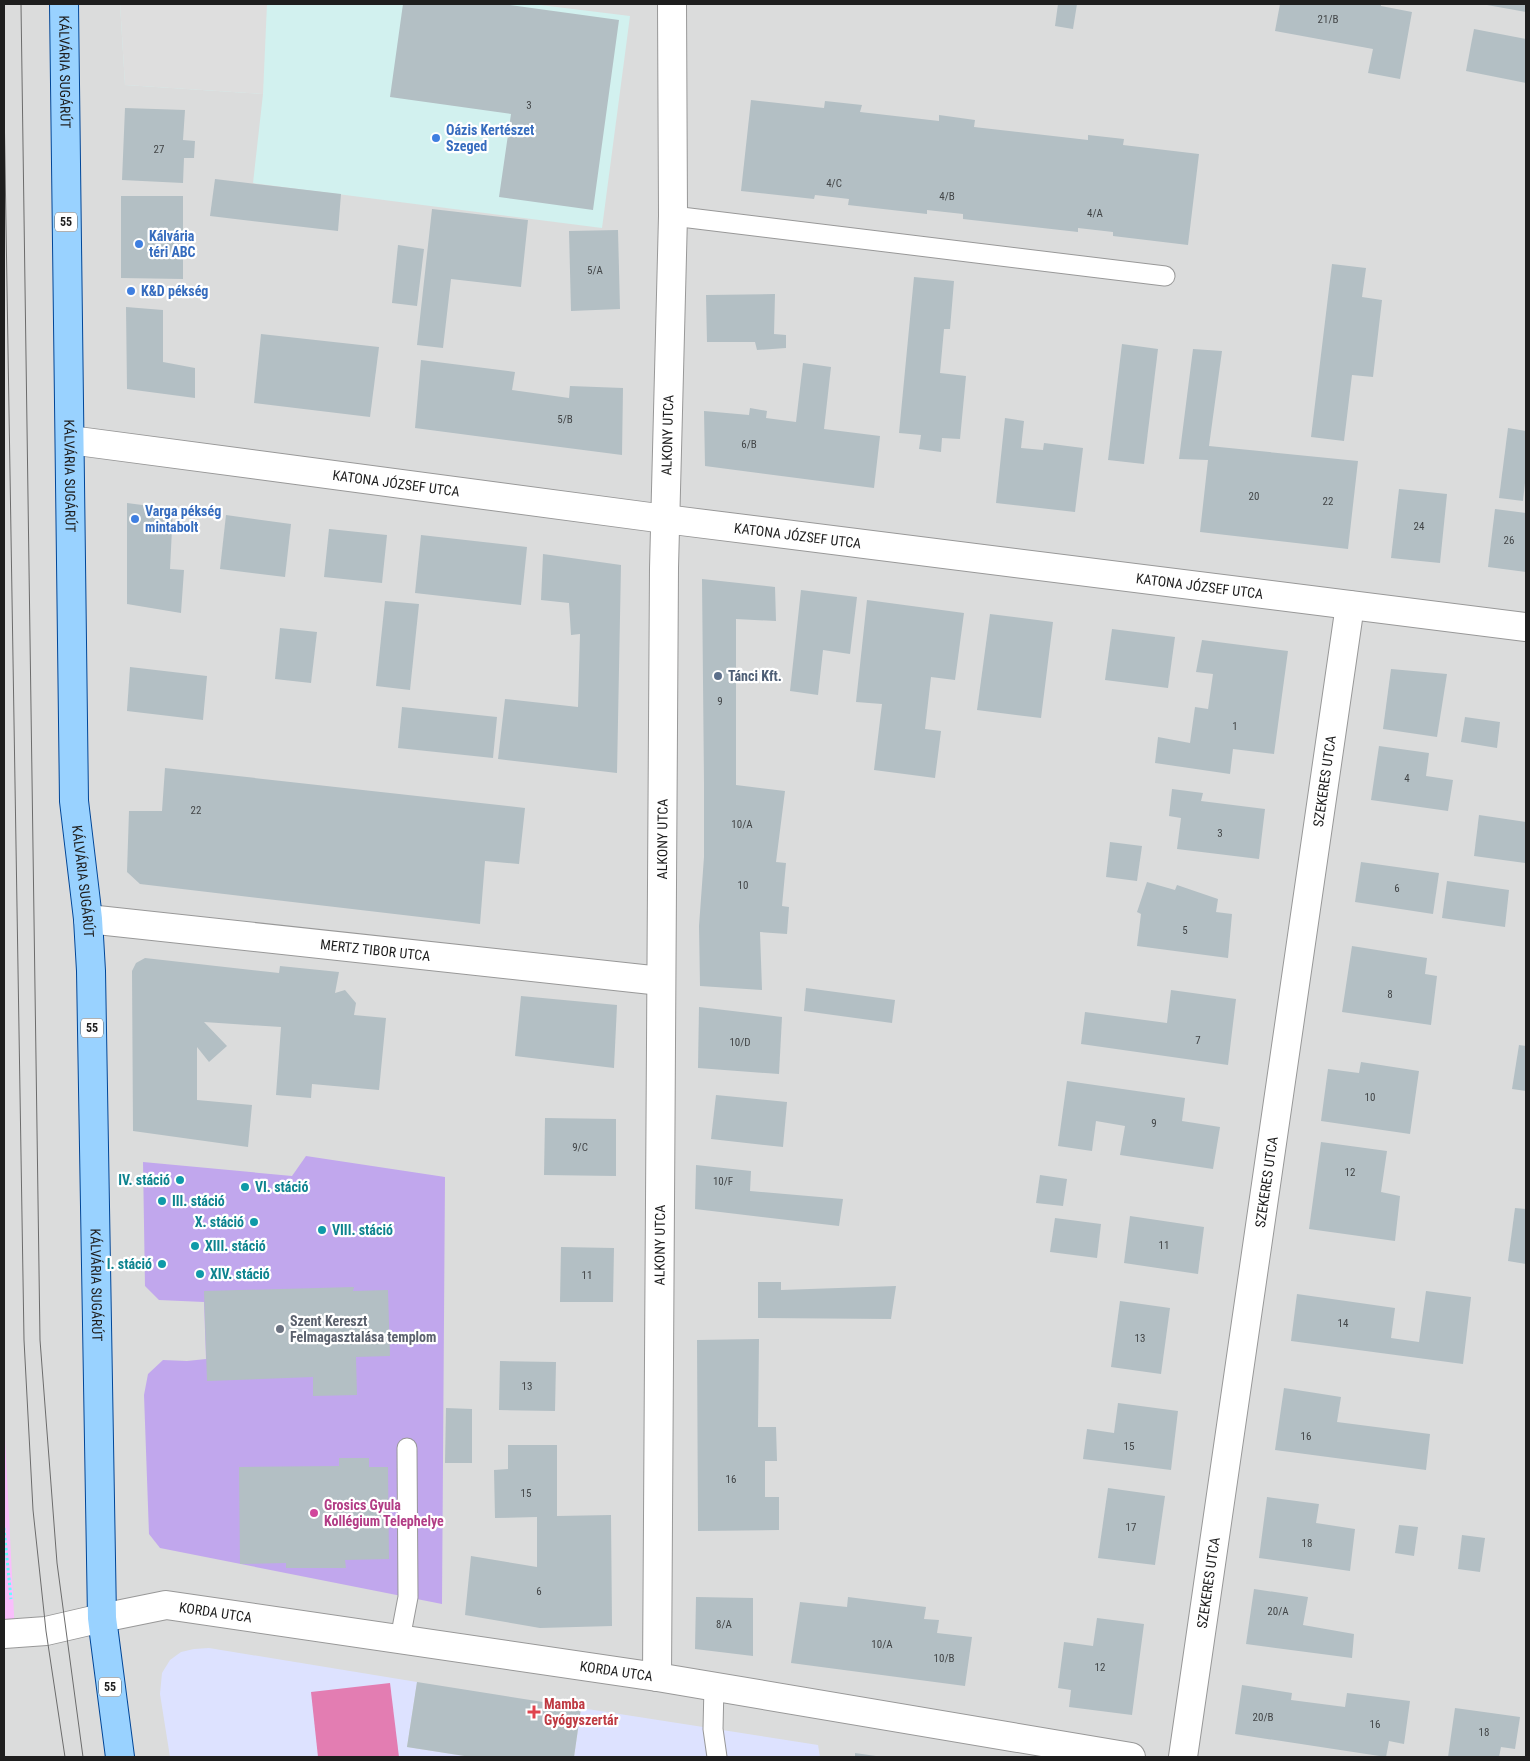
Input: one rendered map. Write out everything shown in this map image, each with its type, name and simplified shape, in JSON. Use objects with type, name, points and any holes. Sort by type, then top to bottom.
[{"type":"main road","name":"KÁLVÁRIA SUGÁRÚT","points":[[64,4],[74,801],[88,920],[91,970],[102,1618],[120,1757]]},
{"type":"street","name":"ALKONY UTCA","points":[[657,1677],[665,519],[673,216],[672,4]]},
{"type":"street","name":"KATONA JÓZSEF UTCA","points":[[70,440],[665,519],[1526,627]]},
{"type":"street","name":"SZEKERES UTCA","points":[[1183,1757],[1350,605]]},
{"type":"street","name":"MERTZ TIBOR UTCA","points":[[88,920],[661,982]]},
{"type":"street","name":"KORDA UTCA","points":[[4,1634],[46,1632],[166,1605],[657,1677],[1131,1757]]},
{"type":"lane","points":[[673,216],[1165,276]]},
{"type":"lane","points":[[400,1639],[408,1597],[407,1448]]},
{"type":"lane","points":[[714,1686],[713,1729],[717,1757]]},
{"type":"path","points":[[4,1528],[11,1601]]},
{"type":"shaded area","points":[[4,4],[1526,4],[1526,1757],[4,1757]]},
{"type":"shaded area","name":"Oázis Kertészet Szeged","points":[[120,4],[532,4],[630,16],[602,228],[253,183],[263,94],[125,85]]},
{"type":"shaded area","points":[[120,4],[267,4],[263,94],[125,85]]},
{"type":"shaded area","points":[[306,1156],[445,1177],[442,1604],[160,1548],[149,1534],[144,1395],[148,1374],[163,1360],[187,1361],[206,1359],[204,1302],[159,1300],[145,1286],[143,1162],[292,1176]]},
{"type":"shaded area","points":[[4,1419],[15,1634],[4,1634]]},
{"type":"shaded area","points":[[209,1648],[417,1682],[407,1747],[471,1757],[170,1757],[160,1694],[162,1673],[170,1660],[181,1652]]},
{"type":"shaded area","points":[[390,1683],[399,1757],[318,1757],[311,1692]]},
{"type":"shaded area","points":[[581,1708],[818,1745],[820,1757],[574,1757]]},
{"type":"building","points":[[403,4],[502,4],[619,20],[593,210],[499,197],[511,114],[390,97]]},
{"type":"building","points":[[1058,4],[1077,4],[1073,29],[1055,26]]},
{"type":"building","points":[[1280,4],[1381,4],[1381,6],[1412,12],[1400,79],[1368,73],[1373,49],[1275,31]]},
{"type":"building","points":[[1526,4],[1526,12],[1487,5]]},
{"type":"building","points":[[1474,29],[1526,39],[1526,83],[1466,71]]},
{"type":"building","points":[[751,100],[824,108],[825,101],[862,105],[860,112],[939,121],[939,115],[975,120],[974,127],[1088,140],[1088,135],[1124,139],[1123,145],[1199,154],[1188,245],[1113,236],[1113,232],[1078,228],[1078,232],[963,219],[963,214],[927,210],[927,214],[848,205],[849,199],[815,195],[814,199],[741,191]]},
{"type":"building","points":[[125,108],[185,110],[183,140],[195,141],[194,158],[184,158],[183,183],[122,180]]},
{"type":"building","points":[[215,179],[341,194],[338,231],[210,216]]},
{"type":"building","points":[[121,196],[183,196],[183,279],[121,278]]},
{"type":"building","points":[[432,209],[528,220],[521,287],[451,279],[443,348],[417,345]]},
{"type":"building","points":[[618,230],[620,309],[571,311],[569,231]]},
{"type":"building","points":[[398,245],[424,249],[417,306],[392,303]]},
{"type":"building","points":[[1332,264],[1366,268],[1362,297],[1382,300],[1373,377],[1352,375],[1344,441],[1311,437]]},
{"type":"building","points":[[914,277],[954,281],[950,329],[944,329],[940,373],[966,376],[960,439],[942,438],[941,452],[919,449],[921,435],[899,433]]},
{"type":"building","points":[[775,294],[774,334],[786,335],[786,348],[757,350],[755,342],[707,342],[706,295]]},
{"type":"building","points":[[126,307],[163,310],[163,362],[195,368],[195,398],[127,389]]},
{"type":"building","points":[[261,334],[379,347],[370,417],[254,403]]},
{"type":"building","points":[[1122,344],[1158,349],[1144,464],[1108,460]]},
{"type":"building","points":[[1193,349],[1222,351],[1209,446],[1358,461],[1348,549],[1200,532],[1208,460],[1179,459]]},
{"type":"building","points":[[421,360],[515,372],[512,390],[569,398],[570,386],[623,388],[622,455],[415,428]]},
{"type":"building","points":[[803,363],[831,367],[824,429],[880,436],[874,488],[705,466],[704,411],[749,415],[750,408],[767,411],[766,418],[796,422]]},
{"type":"building","points":[[1005,418],[1024,421],[1021,448],[1043,450],[1044,443],[1083,448],[1075,512],[996,503]]},
{"type":"building","points":[[1508,428],[1526,431],[1526,474],[1523,501],[1499,498]]},
{"type":"building","points":[[1399,489],[1447,494],[1440,563],[1391,558]]},
{"type":"building","points":[[127,503],[173,509],[170,569],[184,570],[181,613],[127,604]]},
{"type":"building","points":[[1495,509],[1526,513],[1526,572],[1488,567]]},
{"type":"building","points":[[226,515],[291,524],[285,577],[220,569]]},
{"type":"building","points":[[329,529],[387,535],[382,583],[324,577]]},
{"type":"building","points":[[421,535],[527,547],[521,605],[415,593]]},
{"type":"building","points":[[543,554],[621,565],[617,773],[498,759],[505,699],[578,707],[580,634],[571,635],[569,603],[541,600]]},
{"type":"building","points":[[702,579],[775,587],[776,621],[736,619],[736,785],[785,791],[776,862],[786,863],[782,906],[789,907],[787,934],[760,932],[762,990],[700,986],[699,926],[704,857]]},
{"type":"building","points":[[801,590],[857,597],[850,654],[823,650],[818,695],[790,691]]},
{"type":"building","points":[[867,600],[964,613],[955,680],[931,677],[925,729],[941,731],[935,778],[874,770],[882,704],[856,702]]},
{"type":"building","points":[[385,601],[419,604],[410,690],[376,686]]},
{"type":"building","points":[[990,614],[1053,622],[1041,718],[977,710]]},
{"type":"building","points":[[280,628],[317,632],[311,683],[275,679]]},
{"type":"building","points":[[1112,629],[1175,637],[1168,688],[1105,680]]},
{"type":"building","points":[[1202,640],[1288,651],[1274,754],[1233,749],[1230,774],[1155,763],[1158,737],[1190,743],[1195,707],[1208,709],[1213,674],[1196,672]]},
{"type":"building","points":[[130,667],[207,676],[203,720],[127,711]]},
{"type":"building","points":[[1391,669],[1447,674],[1437,737],[1383,729]]},
{"type":"building","points":[[402,707],[497,717],[493,758],[398,748]]},
{"type":"building","points":[[1465,717],[1500,722],[1497,748],[1461,742]]},
{"type":"building","points":[[1379,746],[1429,753],[1426,776],[1453,780],[1448,811],[1371,800]]},
{"type":"building","points":[[165,768],[525,808],[519,864],[485,861],[480,924],[140,884],[127,872],[129,811],[162,811]]},
{"type":"building","points":[[1172,789],[1203,793],[1201,801],[1265,809],[1259,859],[1177,849],[1181,818],[1169,816]]},
{"type":"building","points":[[1479,815],[1526,822],[1525,863],[1474,856]]},
{"type":"building","points":[[1110,842],[1142,846],[1137,881],[1106,877]]},
{"type":"building","points":[[1361,862],[1439,873],[1433,914],[1355,902]]},
{"type":"building","points":[[1447,881],[1509,890],[1505,927],[1442,918]]},
{"type":"building","points":[[1147,882],[1175,890],[1177,885],[1218,899],[1216,912],[1232,914],[1228,958],[1137,946],[1141,914],[1137,912]]},
{"type":"building","points":[[1352,946],[1427,958],[1425,974],[1437,976],[1431,1025],[1342,1012]]},
{"type":"building","points":[[145,958],[279,973],[280,966],[339,972],[335,993],[345,990],[356,1003],[354,1015],[386,1018],[379,1090],[312,1084],[311,1098],[276,1095],[281,1027],[204,1022],[227,1046],[209,1062],[197,1047],[197,1100],[252,1105],[248,1147],[133,1131],[132,971],[136,963]]},
{"type":"building","points":[[806,988],[895,1000],[892,1023],[804,1011]]},
{"type":"building","points":[[1171,990],[1236,999],[1228,1065],[1081,1044],[1085,1012],[1167,1023]]},
{"type":"building","points":[[521,996],[617,1005],[614,1068],[515,1056]]},
{"type":"building","points":[[699,1007],[782,1017],[779,1074],[698,1068]]},
{"type":"building","points":[[1519,1045],[1526,1046],[1526,1091],[1512,1089]]},
{"type":"building","points":[[1361,1062],[1419,1071],[1410,1134],[1321,1121],[1328,1069],[1359,1073]]},
{"type":"building","points":[[1067,1081],[1185,1098],[1182,1121],[1220,1127],[1213,1169],[1120,1155],[1125,1126],[1096,1121],[1092,1151],[1058,1146]]},
{"type":"building","points":[[716,1095],[787,1102],[783,1147],[711,1139]]},
{"type":"building","points":[[545,1118],[616,1119],[616,1176],[544,1175]]},
{"type":"building","points":[[1321,1142],[1387,1151],[1381,1192],[1400,1196],[1395,1241],[1309,1229]]},
{"type":"building","points":[[696,1165],[751,1171],[750,1191],[843,1199],[839,1226],[695,1209]]},
{"type":"building","points":[[1040,1175],[1067,1179],[1063,1206],[1036,1203]]},
{"type":"building","points":[[1515,1208],[1526,1209],[1526,1264],[1508,1261]]},
{"type":"building","points":[[1130,1216],[1204,1227],[1198,1274],[1124,1263]]},
{"type":"building","points":[[1055,1218],[1101,1224],[1097,1258],[1050,1252]]},
{"type":"building","points":[[561,1247],[614,1248],[613,1302],[560,1302]]},
{"type":"building","points":[[758,1282],[781,1282],[781,1290],[896,1286],[891,1319],[758,1318]]},
{"type":"building","name":"Szent Kereszt Felmagasztalása templom","points":[[354,1287],[353,1291],[388,1290],[390,1356],[356,1357],[357,1395],[313,1396],[313,1377],[207,1381],[204,1291]]},
{"type":"building","points":[[1426,1291],[1471,1297],[1463,1364],[1291,1341],[1297,1294],[1395,1308],[1391,1338],[1419,1342]]},
{"type":"building","points":[[1120,1301],[1170,1308],[1161,1374],[1111,1367]]},
{"type":"building","points":[[759,1339],[758,1427],[776,1427],[777,1461],[765,1461],[765,1497],[779,1497],[779,1530],[698,1531],[697,1340]]},
{"type":"building","points":[[500,1361],[556,1362],[555,1411],[499,1410]]},
{"type":"building","points":[[1284,1388],[1341,1397],[1337,1422],[1430,1434],[1426,1470],[1275,1450]]},
{"type":"building","points":[[1118,1403],[1178,1411],[1171,1470],[1083,1459],[1087,1429],[1114,1433]]},
{"type":"building","points":[[446,1408],[472,1409],[472,1463],[445,1463]]},
{"type":"building","points":[[508,1445],[557,1445],[557,1516],[611,1515],[612,1626],[540,1628],[465,1615],[471,1556],[537,1567],[537,1517],[495,1518],[494,1470],[508,1469]]},
{"type":"building","name":"Grosics Gyula Kollégium Telephelye","points":[[339,1458],[369,1458],[369,1467],[388,1467],[389,1559],[345,1560],[346,1568],[286,1568],[286,1563],[240,1564],[239,1467],[339,1466]]},
{"type":"building","points":[[1108,1488],[1165,1496],[1155,1565],[1098,1558]]},
{"type":"building","points":[[1267,1497],[1319,1504],[1316,1523],[1355,1529],[1350,1571],[1259,1558]]},
{"type":"building","points":[[1399,1525],[1418,1527],[1414,1556],[1395,1553]]},
{"type":"building","points":[[1462,1535],[1485,1538],[1480,1572],[1458,1569]]},
{"type":"building","points":[[1254,1589],[1308,1597],[1303,1625],[1354,1634],[1352,1658],[1246,1644]]},
{"type":"building","points":[[696,1597],[753,1598],[753,1656],[695,1649]]},
{"type":"building","points":[[848,1597],[926,1607],[924,1619],[939,1620],[937,1633],[972,1637],[965,1686],[791,1663],[800,1602],[847,1607]]},
{"type":"building","points":[[1097,1618],[1144,1624],[1132,1715],[1069,1707],[1071,1690],[1058,1688],[1064,1642],[1093,1646]]},
{"type":"building","points":[[417,1682],[581,1708],[574,1757],[471,1757],[407,1747]]},
{"type":"building","points":[[1242,1685],[1292,1693],[1291,1700],[1345,1707],[1347,1693],[1410,1701],[1404,1744],[1389,1741],[1386,1757],[1235,1734]]},
{"type":"building","points":[[1455,1708],[1520,1717],[1515,1749],[1501,1747],[1499,1757],[1448,1757]]},
{"type":"building","points":[[855,1753],[876,1756],[876,1757],[855,1757]]},
{"type":"tram line","points":[[21,4],[40,1340],[57,1563],[83,1757]]},
{"type":"tram line","points":[[4,101],[24,1340],[33,1510],[46,1631],[65,1757]]},
{"type":"place","name":"Oázis Kertészet Szeged","points":[[436,138]]},
{"type":"place","name":"Kálvária téri ABC","points":[[139,244]]},
{"type":"place","name":"K&D pékség","points":[[131,291]]},
{"type":"place","name":"Varga pékség mintabolt","points":[[135,519]]},
{"type":"place","name":"Tánci Kft.","points":[[718,676]]},
{"type":"place","name":"IV. stáció","points":[[180,1180]]},
{"type":"place","name":"VI. stáció","points":[[245,1187]]},
{"type":"place","name":"III. stáció","points":[[162,1201]]},
{"type":"place","name":"X. stáció","points":[[254,1222]]},
{"type":"place","name":"VIII. stáció","points":[[322,1230]]},
{"type":"place","name":"XIII. stáció","points":[[195,1246]]},
{"type":"place","name":"I. stáció","points":[[162,1264]]},
{"type":"place","name":"XIV. stáció","points":[[200,1274]]},
{"type":"place","name":"Szent Kereszt Felmagasztalása templom","points":[[280,1329]]},
{"type":"place","name":"Grosics Gyula Kollégium Telephelye","points":[[314,1513]]},
{"type":"place","name":"Mamba Gyógyszertár","points":[[534,1712]]}]
